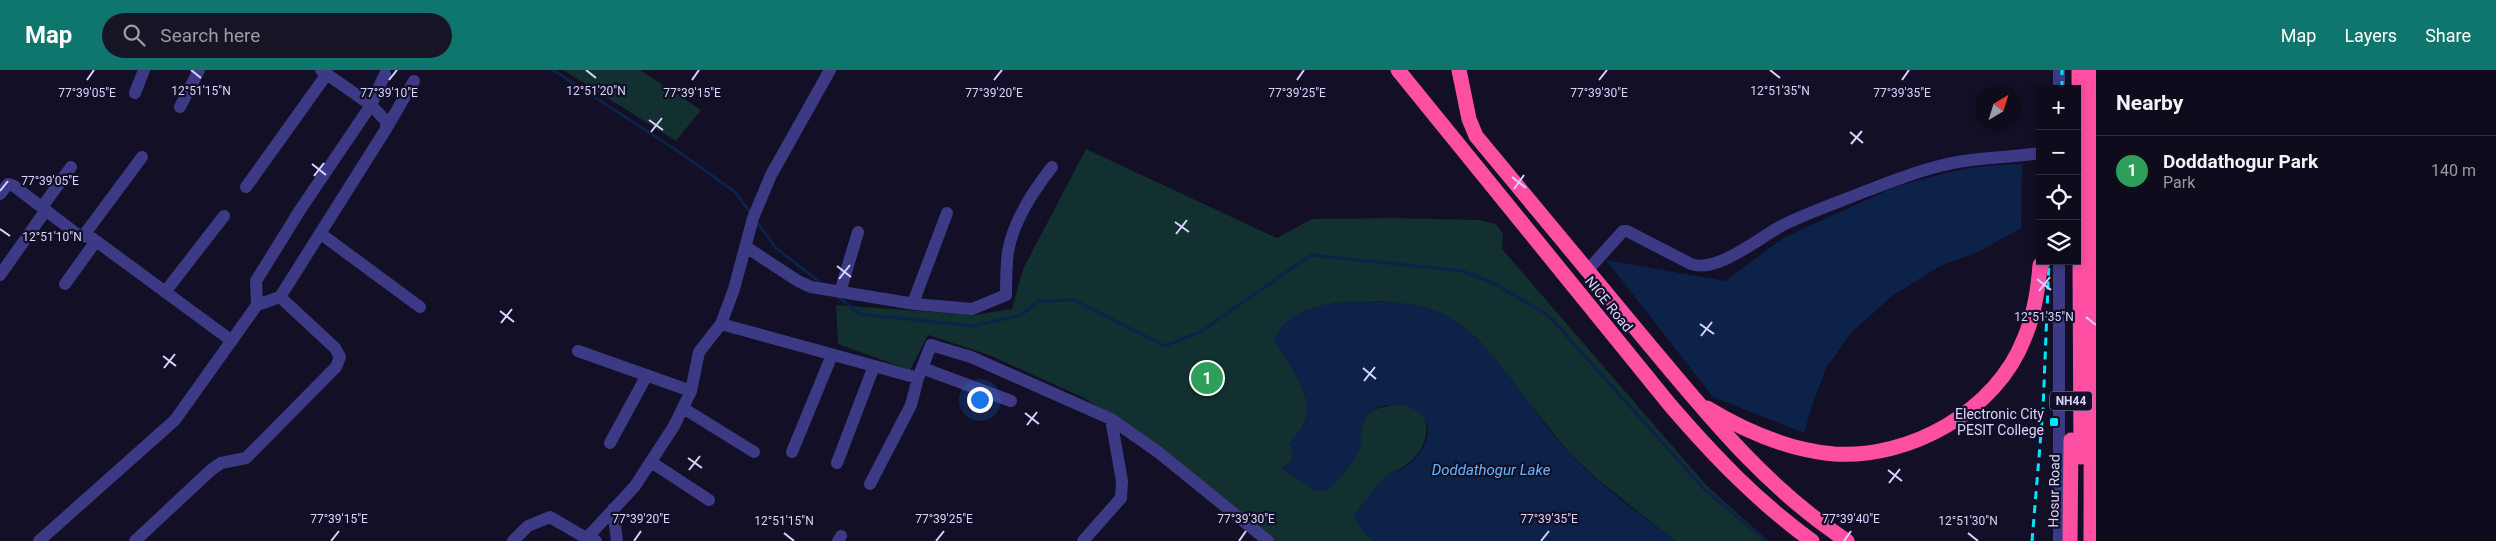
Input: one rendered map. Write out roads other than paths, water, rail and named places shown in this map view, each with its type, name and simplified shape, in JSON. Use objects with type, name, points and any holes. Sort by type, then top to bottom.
[{"type":"highway","name":"NICE Road","points":[[1398,70],[1670,405],[1716,458],[1766,505],[1812,541]]},
{"type":"highway","name":"NICE Road","points":[[1459,70],[1469,119],[1476,136],[1587,271],[1693,399],[1779,490],[1847,541]]},
{"type":"highway","points":[[2070,70],[2070,85]]},
{"type":"highway","points":[[2080,70],[2082,541]]},
{"type":"highway","points":[[2091,541],[2092,70]]},
{"type":"highway","points":[[1693,399],[1729,421],[1754,432],[1776,441],[1814,451],[1836,454],[1862,453],[1913,442],[1933,433],[1972,409],[2008,370],[2024,340],[2035,306],[2042,265]]},
{"type":"highway","name":"Hosur Road","points":[[2070,541],[2071,265]]},
{"type":"street","points":[[135,93],[144,70]]},
{"type":"street","points":[[180,108],[199,70]]},
{"type":"street","points":[[513,541],[528,526],[550,517],[588,540],[598,524],[635,486],[674,426],[691,391],[699,352],[721,324],[734,288],[753,218],[770,175],[830,70]]},
{"type":"street","points":[[2059,70],[2059,85]]},
{"type":"street","points":[[246,187],[324,72],[371,105],[386,121],[386,129]]},
{"type":"street","points":[[257,305],[256,281],[300,210],[371,105],[385,74]]},
{"type":"street","points":[[39,541],[175,420],[257,305],[280,297],[321,234],[414,81]]},
{"type":"street","points":[[1587,271],[1622,232],[1626,231],[1698,267],[1706,266],[1724,260],[1774,230],[1809,212],[1913,174],[1963,161],[2036,154]]},
{"type":"street","points":[[84,235],[142,158]]},
{"type":"street","points":[[0,275],[71,167]]},
{"type":"street","points":[[746,247],[798,281],[811,287],[913,303],[972,309],[1006,295],[1008,252],[1014,232],[1035,189],[1052,167]]},
{"type":"street","points":[[0,194],[8,184],[14,186],[78,234],[96,241],[232,341]]},
{"type":"street","points":[[913,303],[947,213]]},
{"type":"street","points":[[165,292],[224,216]]},
{"type":"street","points":[[840,292],[858,232]]},
{"type":"street","points":[[321,234],[420,307]]},
{"type":"street","points":[[65,284],[96,241]]},
{"type":"street","name":"Hosur Road","points":[[2059,265],[2059,541]]},
{"type":"street","points":[[135,541],[211,470],[221,464],[246,458],[336,367],[340,357],[335,348],[280,297]]},
{"type":"street","points":[[721,324],[874,366],[920,373],[1011,401]]},
{"type":"street","points":[[870,484],[911,405],[920,373],[931,345],[971,357],[1111,419],[1158,452],[1268,541]]},
{"type":"street","points":[[578,351],[691,391]]},
{"type":"street","points":[[792,452],[832,355]]},
{"type":"street","points":[[836,463],[874,366]]},
{"type":"street","points":[[610,443],[647,375]]},
{"type":"street","points":[[683,408],[754,452]]},
{"type":"street","points":[[1083,541],[1121,498],[1122,481],[1111,419]]},
{"type":"street","points":[[651,462],[709,500]]},
{"type":"street","points":[[613,509],[617,541]]},
{"type":"water","points":[[2022,164],[2021,228],[1978,252],[1940,266],[1892,296],[1852,332],[1826,368],[1804,433],[1713,397],[1606,260],[1725,281],[1785,237],[1895,187],[1945,173],[1983,166]]},
{"type":"water","name":"Doddathogur Lake","points":[[1366,301],[1402,303],[1429,308],[1456,321],[1492,355],[1570,454],[1608,489],[1675,541],[1375,541],[1367,536],[1353,516],[1387,476],[1408,465],[1418,456],[1426,441],[1428,429],[1425,420],[1418,412],[1409,407],[1386,405],[1376,408],[1364,419],[1359,451],[1353,462],[1328,491],[1316,491],[1282,469],[1293,458],[1293,450],[1289,443],[1301,430],[1306,417],[1307,404],[1298,378],[1274,339],[1290,319],[1301,312],[1326,304]]},
{"type":"waterway","points":[[553,70],[679,152],[735,192],[751,214]]},
{"type":"waterway","points":[[756,221],[776,248],[822,284]]},
{"type":"waterway","points":[[836,295],[860,314],[973,326],[1021,315],[1039,301],[1075,300],[1165,346],[1200,332],[1311,255],[1462,271],[1493,283],[1548,315],[1704,489],[1766,541]]},
{"type":"railway","points":[[2062,70],[2062,85]]},
{"type":"railway","points":[[2032,541],[2043,409],[2049,265]]},
{"type":"place","name":"Doddathogur Park","points":[[1207,378]]},
{"type":"place","name":"Electronic City PESIT College","points":[[2054,422]]}]
